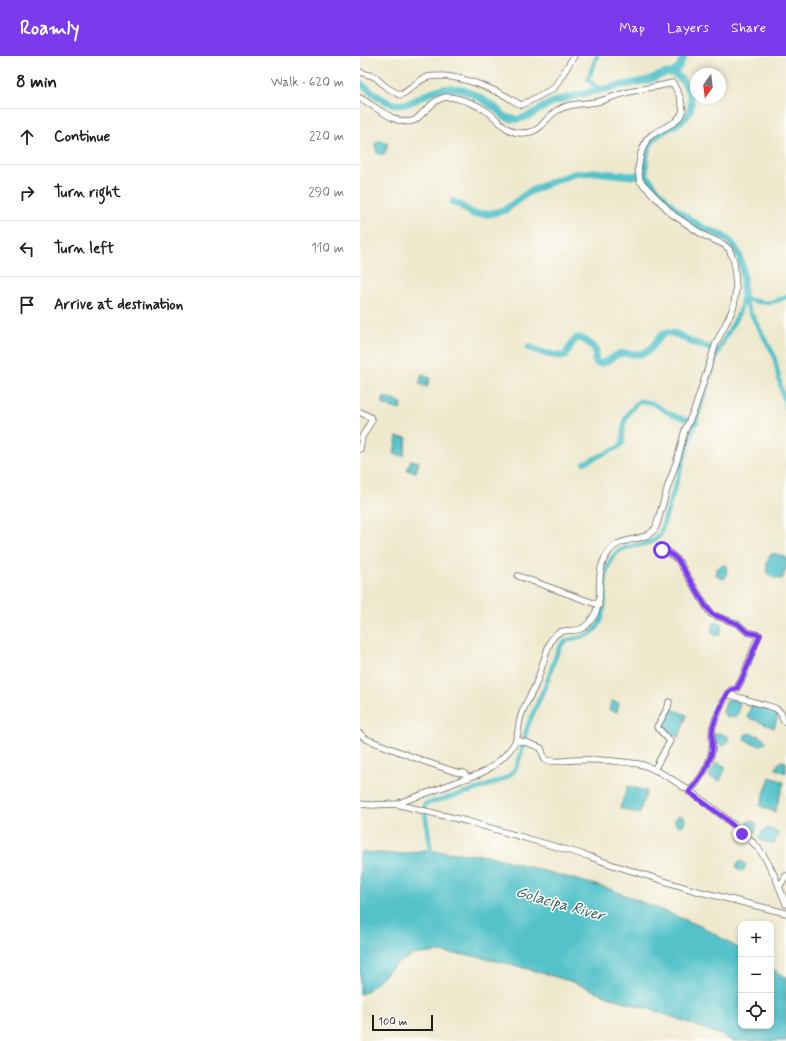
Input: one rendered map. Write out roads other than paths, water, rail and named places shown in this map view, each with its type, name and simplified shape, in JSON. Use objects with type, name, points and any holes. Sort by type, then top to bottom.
[{"type":"street","points":[[360,72],[375,78],[386,87],[400,95],[404,94],[421,80],[428,77],[441,76],[484,86],[522,105],[554,88],[574,56]]},
{"type":"street","points":[[360,98],[388,116],[406,121],[413,121],[438,99],[446,97],[456,99],[482,108],[508,129],[519,133],[531,133],[558,110],[566,106],[596,102],[623,94],[673,83],[676,86],[683,110],[675,122],[647,139],[641,153],[638,170],[640,181],[672,214],[695,230],[723,244],[729,249],[733,256],[735,269],[736,297],[730,315],[716,342],[699,397],[685,430],[678,457],[656,527],[653,532],[648,536],[617,543],[608,553],[599,572],[598,605],[594,615],[581,629],[565,630],[558,633],[550,642],[535,685],[522,713],[516,740],[505,754],[487,770],[396,804]]},
{"type":"street","points":[[360,412],[370,417],[372,420],[362,437],[360,449]]},
{"type":"street","points":[[662,550],[667,551],[678,560],[712,614],[738,624],[747,632],[760,635],[742,679],[737,688],[731,690],[727,694],[713,726],[711,739],[712,750],[709,762],[696,784],[689,792]]},
{"type":"street","points":[[518,576],[598,605]]},
{"type":"street","points":[[727,694],[775,708],[781,713],[783,720],[786,722]]},
{"type":"street","points":[[654,770],[670,740],[657,727],[668,707],[669,702]]},
{"type":"street","points":[[360,734],[366,739],[426,762],[456,772],[464,773],[468,778]]},
{"type":"street","points":[[516,740],[541,748],[543,757],[548,761],[605,761],[638,764],[654,770],[689,792],[725,818],[760,851],[779,887],[786,904]]},
{"type":"street","points":[[360,804],[396,804],[466,821],[588,856],[694,890],[786,913]]},
{"type":"street","points":[[779,887],[786,876]]},
{"type":"water","points":[[381,140],[387,142],[387,147],[384,154],[381,155],[377,153],[375,145]]},
{"type":"water","points":[[422,375],[430,378],[427,387],[419,384]]},
{"type":"water","points":[[384,397],[402,403],[400,410],[382,404]]},
{"type":"water","points":[[397,437],[407,438],[404,456],[394,454]]},
{"type":"water","points":[[411,460],[419,462],[416,472],[407,470]]},
{"type":"water","points":[[771,554],[786,557],[786,569],[782,579],[771,577],[767,573],[767,562]]},
{"type":"water","points":[[724,565],[727,566],[726,577],[723,579],[717,576],[716,570]]},
{"type":"water","points":[[718,621],[722,624],[720,635],[714,635],[712,633],[712,627],[714,623]]},
{"type":"water","points":[[727,700],[738,701],[739,705],[738,714],[730,718],[726,717],[723,712]]},
{"type":"water","points":[[611,701],[619,703],[617,712],[609,710]]},
{"type":"water","points":[[752,704],[779,714],[774,728],[747,717]]},
{"type":"water","points":[[669,708],[687,715],[679,737],[661,731]]},
{"type":"water","points":[[716,733],[729,737],[724,746],[714,743],[714,735]]},
{"type":"water","points":[[746,734],[754,734],[759,736],[766,741],[766,743],[761,745],[751,743],[745,739],[744,736]]},
{"type":"water","points":[[782,761],[786,762],[786,773],[776,769],[778,764]]},
{"type":"water","points":[[716,762],[726,767],[720,781],[709,777]]},
{"type":"water","points":[[770,777],[784,782],[775,812],[760,806]]},
{"type":"water","points":[[628,786],[647,791],[639,814],[620,808]]},
{"type":"water","points":[[678,816],[682,816],[684,817],[684,825],[678,826],[675,823],[675,819]]},
{"type":"water","points":[[749,821],[753,821],[757,827],[753,833],[749,833],[745,829],[745,825]]},
{"type":"water","points":[[768,829],[777,831],[778,834],[774,843],[765,842],[759,839],[762,832]]},
{"type":"water","name":"Golacipa River","points":[[424,850],[490,856],[610,889],[703,927],[738,948],[738,1029],[774,1029],[774,970],[786,978],[786,1041],[733,1041],[662,1013],[615,999],[570,981],[510,964],[474,956],[438,952],[413,955],[396,964],[366,992],[360,994],[360,852],[402,854]]},
{"type":"water","points":[[741,861],[746,866],[741,871],[736,866]]},
{"type":"waterway","points":[[597,56],[588,79],[595,86],[603,90]]},
{"type":"waterway","points":[[678,77],[674,72],[679,67],[684,56]]},
{"type":"waterway","points":[[360,83],[375,95],[393,104],[399,105],[410,103],[436,90],[448,88],[459,89],[469,92],[484,100],[497,109],[502,115],[510,119],[518,119],[527,117],[549,104],[564,98],[648,80],[665,73],[674,74],[683,82],[690,95],[691,105],[689,113],[684,119],[656,136],[651,142],[646,153],[645,174],[662,196],[678,211],[701,227],[721,235],[731,242],[736,248],[743,272],[743,298]]},
{"type":"waterway","points":[[453,202],[473,214],[488,214],[505,210],[529,192],[574,174],[594,172],[631,176],[645,174]]},
{"type":"waterway","points":[[432,856],[424,806],[425,804],[484,787],[511,774],[517,765],[527,728],[560,647],[568,640],[584,636],[594,631],[602,618],[604,610],[606,574],[612,558],[617,552],[623,549],[648,543],[660,535],[718,351],[740,311],[743,298],[754,301],[770,302],[781,300],[786,297]]},
{"type":"waterway","points":[[743,298],[774,355],[786,407]]},
{"type":"waterway","points":[[529,347],[551,355],[565,356],[572,343],[577,338],[580,338],[588,342],[596,350],[595,360],[597,363],[601,363],[623,353],[643,354],[649,350],[663,334],[673,333],[689,341],[718,351]]},
{"type":"waterway","points":[[584,463],[617,448],[623,443],[625,420],[627,415],[639,401],[651,403],[676,416],[697,422]]}]
